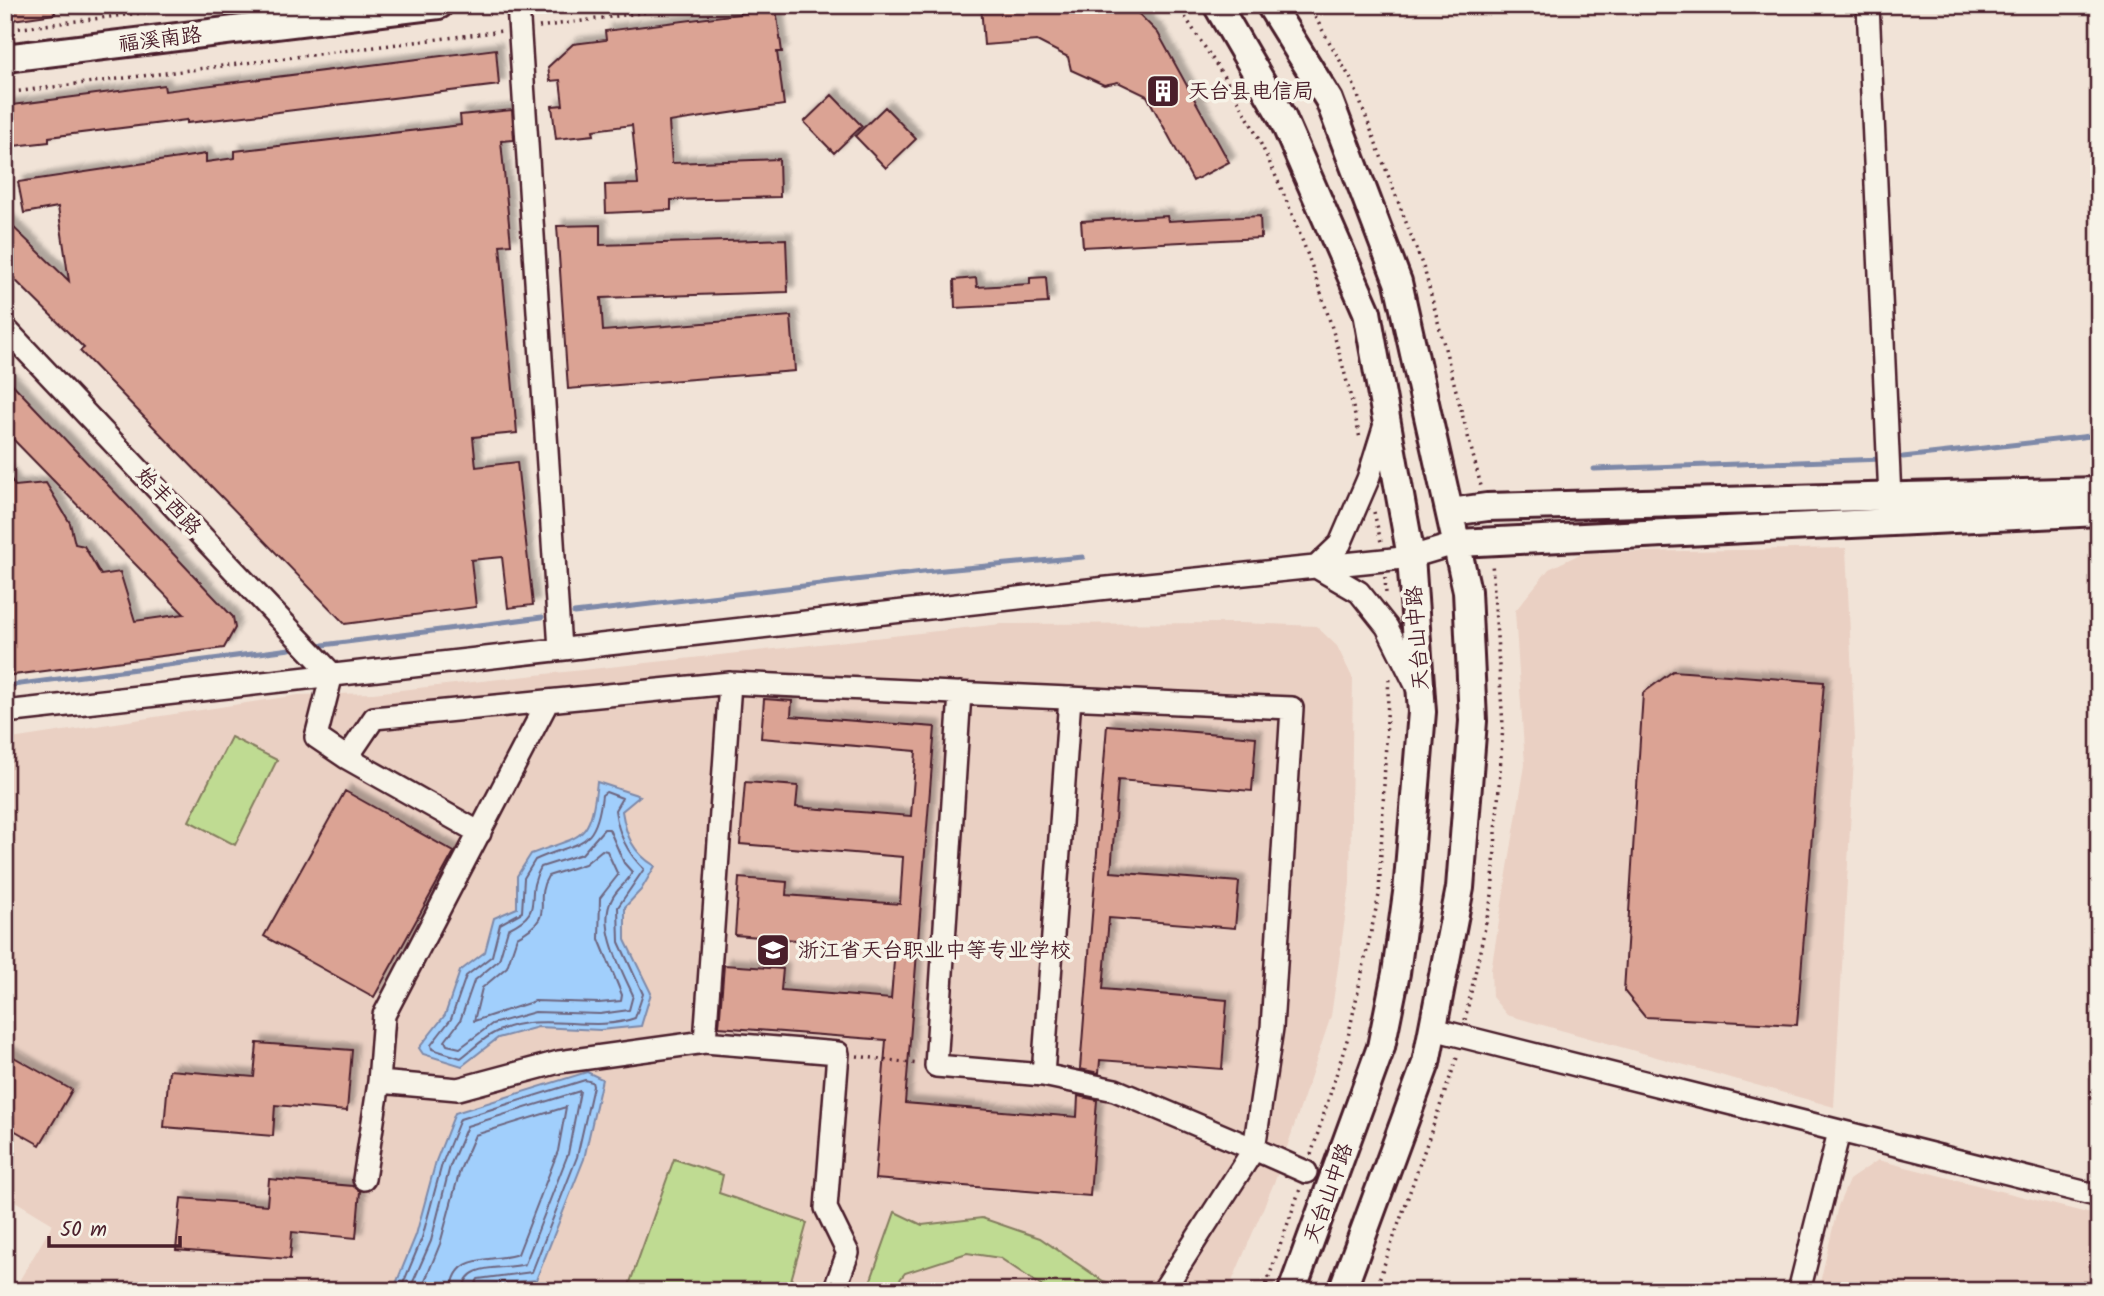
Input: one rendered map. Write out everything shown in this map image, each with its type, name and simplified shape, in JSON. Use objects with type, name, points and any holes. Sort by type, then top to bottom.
[{"type":"main road","name":"福溪南路","points":[[5,58],[439,5]]},
{"type":"main road","name":"天台山中路","points":[[1217,5],[1282,117],[1367,312],[1411,556],[1421,694],[1422,712],[1407,893],[1396,974],[1381,1047],[1292,1291]]},
{"type":"main road","points":[[1270,5],[1329,100],[1398,282],[1467,591],[1473,721],[1460,888],[1426,1063],[1342,1291]]},
{"type":"main road","points":[[1451,512],[1487,507],[2099,491]]},
{"type":"main road","points":[[1458,543],[1490,539],[2099,512]]},
{"type":"street","points":[[518,5],[522,29],[560,649]]},
{"type":"street","points":[[1868,5],[1890,498]]},
{"type":"street","name":"始丰西路","points":[[5,328],[332,674]]},
{"type":"street","points":[[1316,567],[1340,544],[1368,479],[1386,420]]},
{"type":"street","points":[[5,712],[1384,560],[1411,556],[1458,543]]},
{"type":"street","points":[[1316,567],[1359,592],[1387,627],[1421,694]]},
{"type":"street","points":[[332,674],[316,737],[346,758],[480,833]]},
{"type":"street","points":[[346,758],[374,718],[730,683],[1292,708],[1272,1028],[1254,1149],[1163,1291]]},
{"type":"street","points":[[705,1042],[730,683]]},
{"type":"street","points":[[960,693],[936,1066],[1043,1075],[1115,1090],[1306,1172]]},
{"type":"street","points":[[1043,1075],[1070,698]]},
{"type":"street","points":[[364,1179],[379,1082],[384,1015],[548,701]]},
{"type":"street","points":[[1433,1029],[2099,1196]]},
{"type":"street","points":[[379,1082],[458,1089],[559,1062],[705,1042],[838,1053],[826,1208],[848,1253],[834,1291]]},
{"type":"street","points":[[1799,1291],[1839,1132]]},
{"type":"path","points":[[5,30],[205,5]]},
{"type":"path","points":[[5,93],[696,5]]},
{"type":"path","points":[[1178,5],[1252,126],[1296,224],[1331,323],[1360,441]]},
{"type":"path","points":[[1308,5],[1353,83],[1425,272],[1487,507]]},
{"type":"path","points":[[1368,479],[1384,560],[1387,627]]},
{"type":"path","points":[[1375,1291],[1455,1071],[1492,895],[1503,725],[1490,539]]},
{"type":"path","points":[[1264,1291],[1306,1172],[1348,1037],[1379,895],[1388,664]]},
{"type":"path","points":[[838,1053],[936,1066]]},
{"type":"shaded area","points":[[1846,548],[1855,741],[1834,1107],[1507,1015],[1492,997],[1491,970],[1525,765],[1515,611],[1549,569],[1582,553]]},
{"type":"shaded area","name":"浙江省天台职业中等专业学校","points":[[1240,623],[1316,626],[1337,646],[1353,679],[1350,883],[1331,1016],[1279,1171],[1228,1291],[13,1291],[53,1224],[5,1195],[5,740],[298,695],[373,693],[1001,624]]},
{"type":"shaded area","points":[[1878,1160],[2099,1216],[2099,1291],[1818,1291],[1838,1206],[1849,1180]]},
{"type":"green space","points":[[231,737],[277,760],[235,845],[189,821]]},
{"type":"green space","points":[[674,1159],[723,1175],[719,1193],[807,1223],[788,1291],[627,1291]]},
{"type":"green space","points":[[895,1212],[922,1225],[982,1218],[1040,1238],[1103,1281],[1125,1287],[1123,1291],[1049,1291],[1000,1258],[967,1253],[905,1273],[891,1291],[867,1291]]},
{"type":"water","points":[[597,782],[640,796],[622,811],[628,836],[641,855],[655,866],[641,890],[625,907],[625,940],[651,993],[641,1026],[600,1030],[538,1027],[498,1038],[462,1066],[423,1054],[419,1048],[445,1015],[460,971],[485,952],[494,918],[517,908],[517,876],[531,854],[573,839],[581,833],[591,816]]},
{"type":"water","points":[[587,1072],[602,1079],[584,1159],[536,1280],[480,1285],[477,1291],[393,1291],[416,1235],[436,1161],[455,1113]]},
{"type":"building","points":[[5,5],[54,5],[55,14],[5,21]]},
{"type":"building","name":"天台县电信局","points":[[981,5],[1124,5],[1140,15],[1158,33],[1229,162],[1193,181],[1147,96],[1118,82],[1104,85],[1071,70],[1068,57],[1037,41],[984,45]]},
{"type":"building","points":[[776,9],[782,52],[777,52],[784,105],[669,122],[672,163],[779,159],[780,197],[671,200],[671,210],[606,213],[605,185],[638,184],[632,125],[593,130],[594,135],[556,139],[552,106],[563,105],[560,80],[550,81],[548,67],[573,44],[606,40],[605,31]]},
{"type":"building","points":[[496,49],[499,85],[49,137],[49,142],[5,147],[5,106],[164,85],[165,91]]},
{"type":"building","points":[[832,95],[862,126],[834,153],[804,122]]},
{"type":"building","points":[[885,107],[916,139],[886,168],[855,136]]},
{"type":"building","points":[[512,110],[514,140],[501,141],[511,244],[500,245],[517,433],[473,437],[476,467],[517,462],[533,605],[508,608],[502,557],[471,560],[476,607],[345,624],[80,351],[84,348],[5,270],[5,219],[69,281],[58,207],[24,213],[18,182],[206,154],[206,162],[235,158],[235,151],[461,125],[460,115]]},
{"type":"building","points":[[1167,216],[1168,221],[1260,216],[1261,238],[1083,247],[1081,221]]},
{"type":"building","points":[[600,225],[600,245],[786,239],[788,292],[601,298],[603,331],[791,316],[795,371],[568,389],[557,226]]},
{"type":"building","points":[[1046,277],[1048,303],[955,308],[954,280],[976,278],[977,287],[1030,284],[1030,278]]},
{"type":"building","points":[[5,376],[233,617],[235,628],[224,648],[5,676],[5,469],[15,486],[46,483],[70,523],[75,544],[84,546],[101,575],[120,572],[135,621],[184,614],[5,431]]},
{"type":"building","points":[[1673,671],[1824,682],[1797,1025],[1645,1017],[1624,991],[1643,693]]},
{"type":"building","points":[[764,699],[792,701],[791,716],[935,727],[905,1103],[1077,1117],[1078,1096],[1097,1100],[1090,1196],[875,1179],[886,1040],[719,1027],[724,965],[783,969],[781,990],[891,999],[895,948],[735,935],[739,878],[787,882],[786,895],[900,904],[903,857],[740,844],[745,782],[798,786],[796,807],[911,816],[916,751],[761,738]]},
{"type":"building","points":[[1107,725],[1256,737],[1252,791],[1118,780],[1111,872],[1239,882],[1235,928],[1109,918],[1103,989],[1227,1000],[1222,1069],[1100,1060],[1099,1073],[1080,1069]]},
{"type":"building","points":[[345,791],[454,852],[374,997],[264,936]]},
{"type":"building","points":[[257,1043],[352,1050],[347,1111],[275,1105],[273,1136],[164,1127],[169,1070],[254,1077]]},
{"type":"building","points":[[5,1052],[72,1090],[40,1145],[5,1125]]},
{"type":"building","points":[[269,1179],[353,1186],[360,1191],[356,1238],[292,1232],[290,1259],[176,1250],[181,1198],[267,1205]]},
{"type":"waterway","points":[[1903,457],[2099,435]]},
{"type":"waterway","points":[[1594,469],[1883,459]]},
{"type":"waterway","points":[[574,613],[923,572],[1083,557]]},
{"type":"waterway","points":[[323,645],[542,617]]},
{"type":"waterway","points":[[5,686],[290,649]]},
{"type":"place","name":"天台县电信局","points":[[1163,91]]},
{"type":"place","name":"浙江省天台职业中等专业学校","points":[[773,950]]}]
